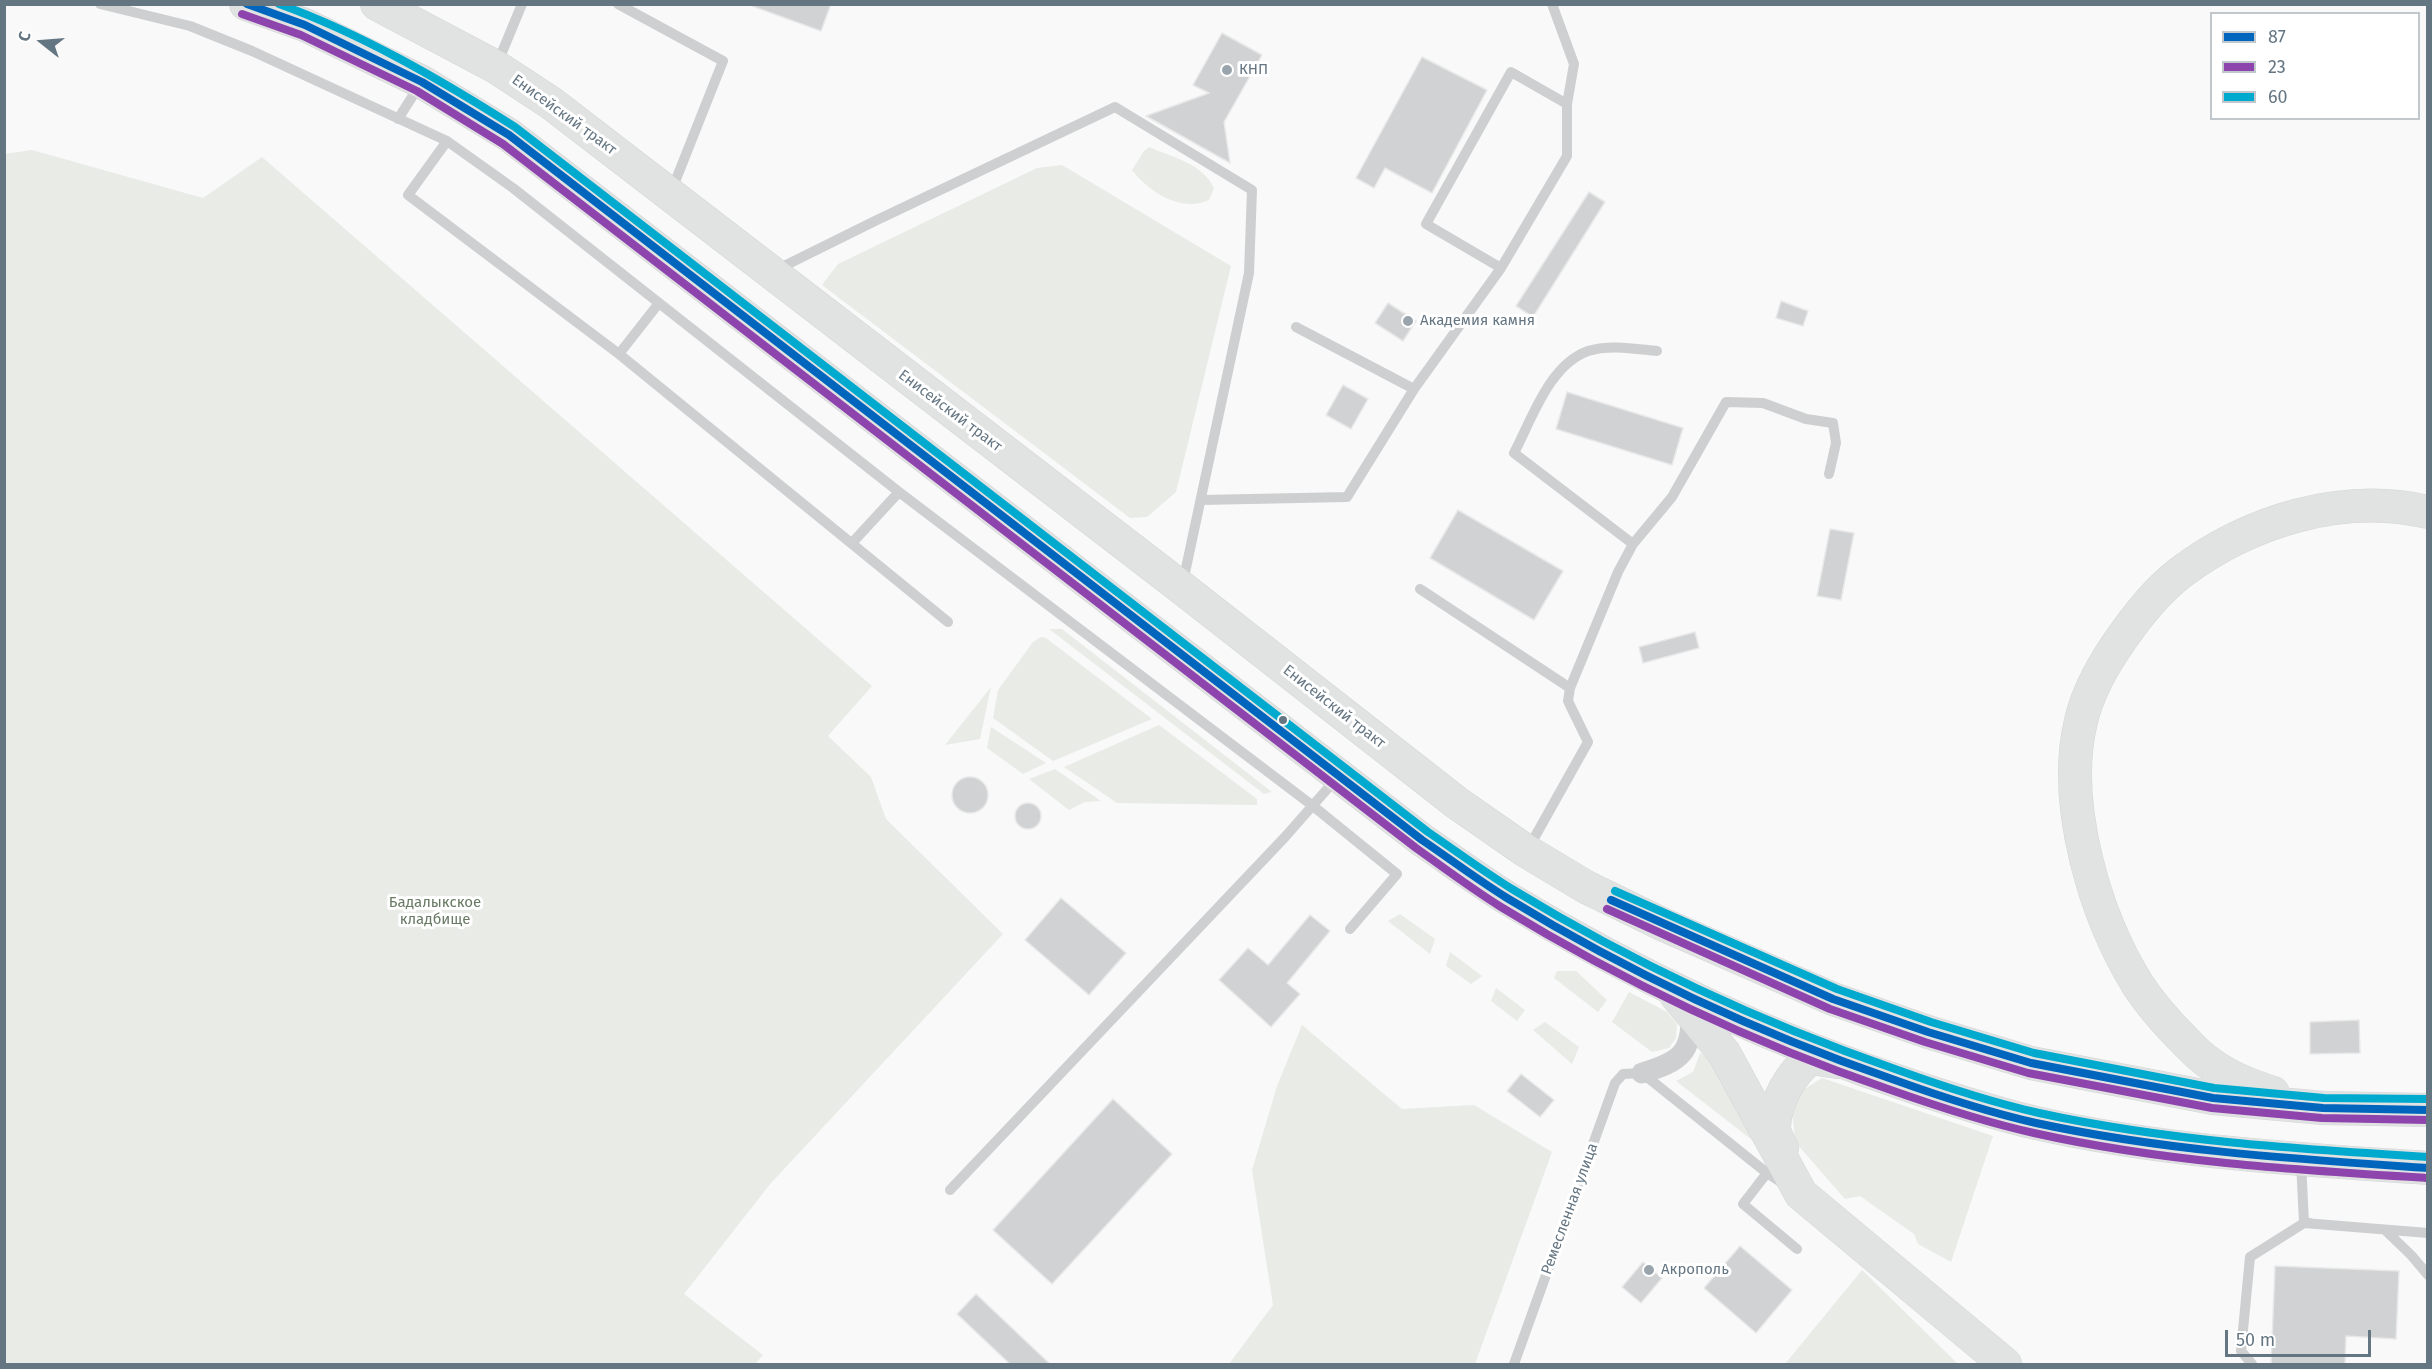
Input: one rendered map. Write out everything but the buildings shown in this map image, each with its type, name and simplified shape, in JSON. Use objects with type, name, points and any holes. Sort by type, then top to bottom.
[{"type":"main road","points":[[246,4],[305,25],[422,82],[509,135],[1422,840],[1506,897],[1589,945],[1668,986],[1759,1028],[1844,1062],[1964,1103],[2035,1123],[2180,1148],[2427,1168]]},
{"type":"main road","name":"Енисейский тракт","points":[[377,4],[496,67],[551,104],[1182,588],[1457,803],[1526,851],[1586,888],[1664,926],[1833,999],[1928,1032],[2031,1063],[2212,1098],[2324,1108],[2427,1110]]},
{"type":"main road","points":[[2324,1108],[2242,1083],[2207,1062],[2175,1031],[2139,987],[2115,942],[2096,896],[2082,837],[2074,783],[2081,721],[2101,669],[2135,618],[2180,573],[2239,535],[2296,515],[2351,506],[2411,508],[2427,512]]},
{"type":"main road","points":[[1340,775],[1371,736]]},
{"type":"main road","points":[[1668,986],[1724,1053],[1742,1082],[1758,1118],[1801,1194],[1997,1362]]},
{"type":"main road","points":[[1801,1194],[1773,1128],[1778,1105],[1787,1085],[1800,1066],[1811,1058],[1844,1062]]},
{"type":"street","points":[[1642,1073],[1667,1066],[1679,1058],[1692,1033],[1690,1010]]},
{"type":"lane","points":[[100,4],[190,26],[252,51],[447,141],[513,188],[899,492],[1313,806],[1396,874],[1350,929]]},
{"type":"lane","points":[[496,67],[522,4]]},
{"type":"lane","points":[[618,4],[723,61],[670,195]]},
{"type":"lane","points":[[1201,500],[1347,497],[1414,389],[1501,268],[1567,156],[1567,104],[1574,64],[1552,4]]},
{"type":"lane","points":[[1501,268],[1426,224],[1511,72],[1567,104]]},
{"type":"lane","points":[[398,119],[422,82]]},
{"type":"lane","points":[[770,273],[1115,107],[1252,189],[1249,273],[1182,588]]},
{"type":"lane","points":[[447,141],[408,195],[620,354],[948,622]]},
{"type":"lane","points":[[620,354],[659,303]]},
{"type":"lane","points":[[1296,327],[1414,389]]},
{"type":"lane","points":[[1633,544],[1514,453],[1542,398],[1560,369],[1588,351],[1618,347],[1657,351]]},
{"type":"lane","points":[[1526,851],[1588,742],[1568,702],[1569,688],[1618,572],[1633,544],[1672,497],[1726,402],[1763,403],[1806,419],[1833,423],[1836,443],[1829,474]]},
{"type":"lane","points":[[852,543],[899,492]]},
{"type":"lane","points":[[1420,589],[1569,688]]},
{"type":"lane","points":[[950,1190],[1340,775]]},
{"type":"lane","points":[[1642,1073],[1767,1173],[1801,1194]]},
{"type":"lane","name":"Ремесленная улица","points":[[1514,1365],[1615,1083],[1623,1074],[1642,1073]]},
{"type":"lane","points":[[2301,1159],[2304,1223]]},
{"type":"lane","points":[[1767,1173],[1743,1204],[1797,1249]]},
{"type":"lane","points":[[2252,1365],[2241,1351],[2250,1257],[2304,1223],[2427,1233]]},
{"type":"lane","points":[[2388,1230],[2427,1275]]},
{"type":"green space","points":[[1149,147],[1186,162],[1202,173],[1214,188],[1209,200],[1188,204],[1177,202],[1156,193],[1147,186],[1132,170]]},
{"type":"green space","name":"Бадалыкское кладбище","points":[[32,150],[203,198],[262,157],[872,686],[828,736],[871,777],[886,819],[1003,934],[771,1183],[684,1294],[763,1355],[755,1364],[5,1364],[4,154]]},
{"type":"green space","points":[[1062,165],[1231,266],[1176,492],[1147,517],[1130,518],[822,285],[838,264],[1037,168]]},
{"type":"green space","points":[[1049,629],[1062,629],[1272,792],[1264,794]]},
{"type":"green space","points":[[1041,637],[1046,638],[1152,719],[1053,761],[993,718],[998,690],[1033,642]]},
{"type":"green space","points":[[991,687],[980,739],[945,745]]},
{"type":"green space","points":[[1159,725],[1257,799],[1257,805],[1117,803],[1064,767]]},
{"type":"green space","points":[[991,727],[1046,763],[1023,774],[987,748]]},
{"type":"green space","points":[[1055,769],[1101,801],[1085,802],[1069,810],[1029,779]]},
{"type":"green space","points":[[1400,914],[1435,939],[1430,954],[1388,921]]},
{"type":"green space","points":[[1450,952],[1482,976],[1471,984],[1446,966]]},
{"type":"green space","points":[[1557,971],[1576,971],[1607,1000],[1598,1012],[1554,978]]},
{"type":"green space","points":[[1496,988],[1525,1010],[1517,1021],[1491,1001]]},
{"type":"green space","points":[[1629,992],[1667,1012],[1677,1024],[1676,1038],[1669,1048],[1652,1052],[1612,1022]]},
{"type":"green space","points":[[1545,1022],[1579,1047],[1572,1064],[1533,1030]]},
{"type":"green space","points":[[1302,1025],[1402,1109],[1474,1105],[1552,1152],[1475,1364],[1229,1364],[1273,1305],[1252,1170],[1277,1086]]},
{"type":"green space","points":[[1700,1053],[1708,1058],[1756,1143],[1676,1081],[1693,1072]]},
{"type":"green space","points":[[1822,1078],[1993,1136],[1951,1262],[1918,1244],[1914,1234],[1860,1196],[1845,1199],[1796,1143],[1792,1113],[1800,1092]]},
{"type":"green space","points":[[1862,1270],[1958,1364],[1785,1364]]},
{"type":"transit line","name":"87","points":[[247,4],[305,25],[422,82],[509,135],[1422,840],[1507,898],[1599,951],[1695,999],[1792,1042],[1910,1085],[1999,1114],[2133,1141],[2280,1157],[2428,1168]]},
{"type":"transit line","name":"60","points":[[279,4],[340,29],[400,59],[515,127],[1428,832],[1512,889],[1604,942],[1699,990],[1796,1032],[1930,1082],[2021,1109],[2087,1123],[2184,1137],[2281,1147],[2428,1157]]},
{"type":"transit line","name":"23","points":[[242,14],[301,35],[417,91],[503,144],[1416,848],[1501,907],[1594,960],[1689,1008],[1788,1052],[1906,1095],[1997,1124],[2083,1143],[2180,1158],[2279,1168],[2427,1178]]},
{"type":"transit line","name":"60","points":[[1615,891],[1837,989],[1931,1022],[2034,1053],[2214,1088],[2324,1098],[2428,1099]]},
{"type":"transit line","name":"87","points":[[1611,900],[1833,999],[1928,1032],[2031,1063],[2213,1098],[2323,1108],[2428,1110]]},
{"type":"transit line","name":"23","points":[[1607,909],[1830,1009],[1925,1042],[2028,1073],[2212,1108],[2322,1118],[2428,1120]]},
{"type":"place","name":"КНП","points":[[1227,70]]},
{"type":"place","name":"Академия камня","points":[[1408,321]]},
{"type":"place","name":"Акрополь","points":[[1649,1270]]}]
